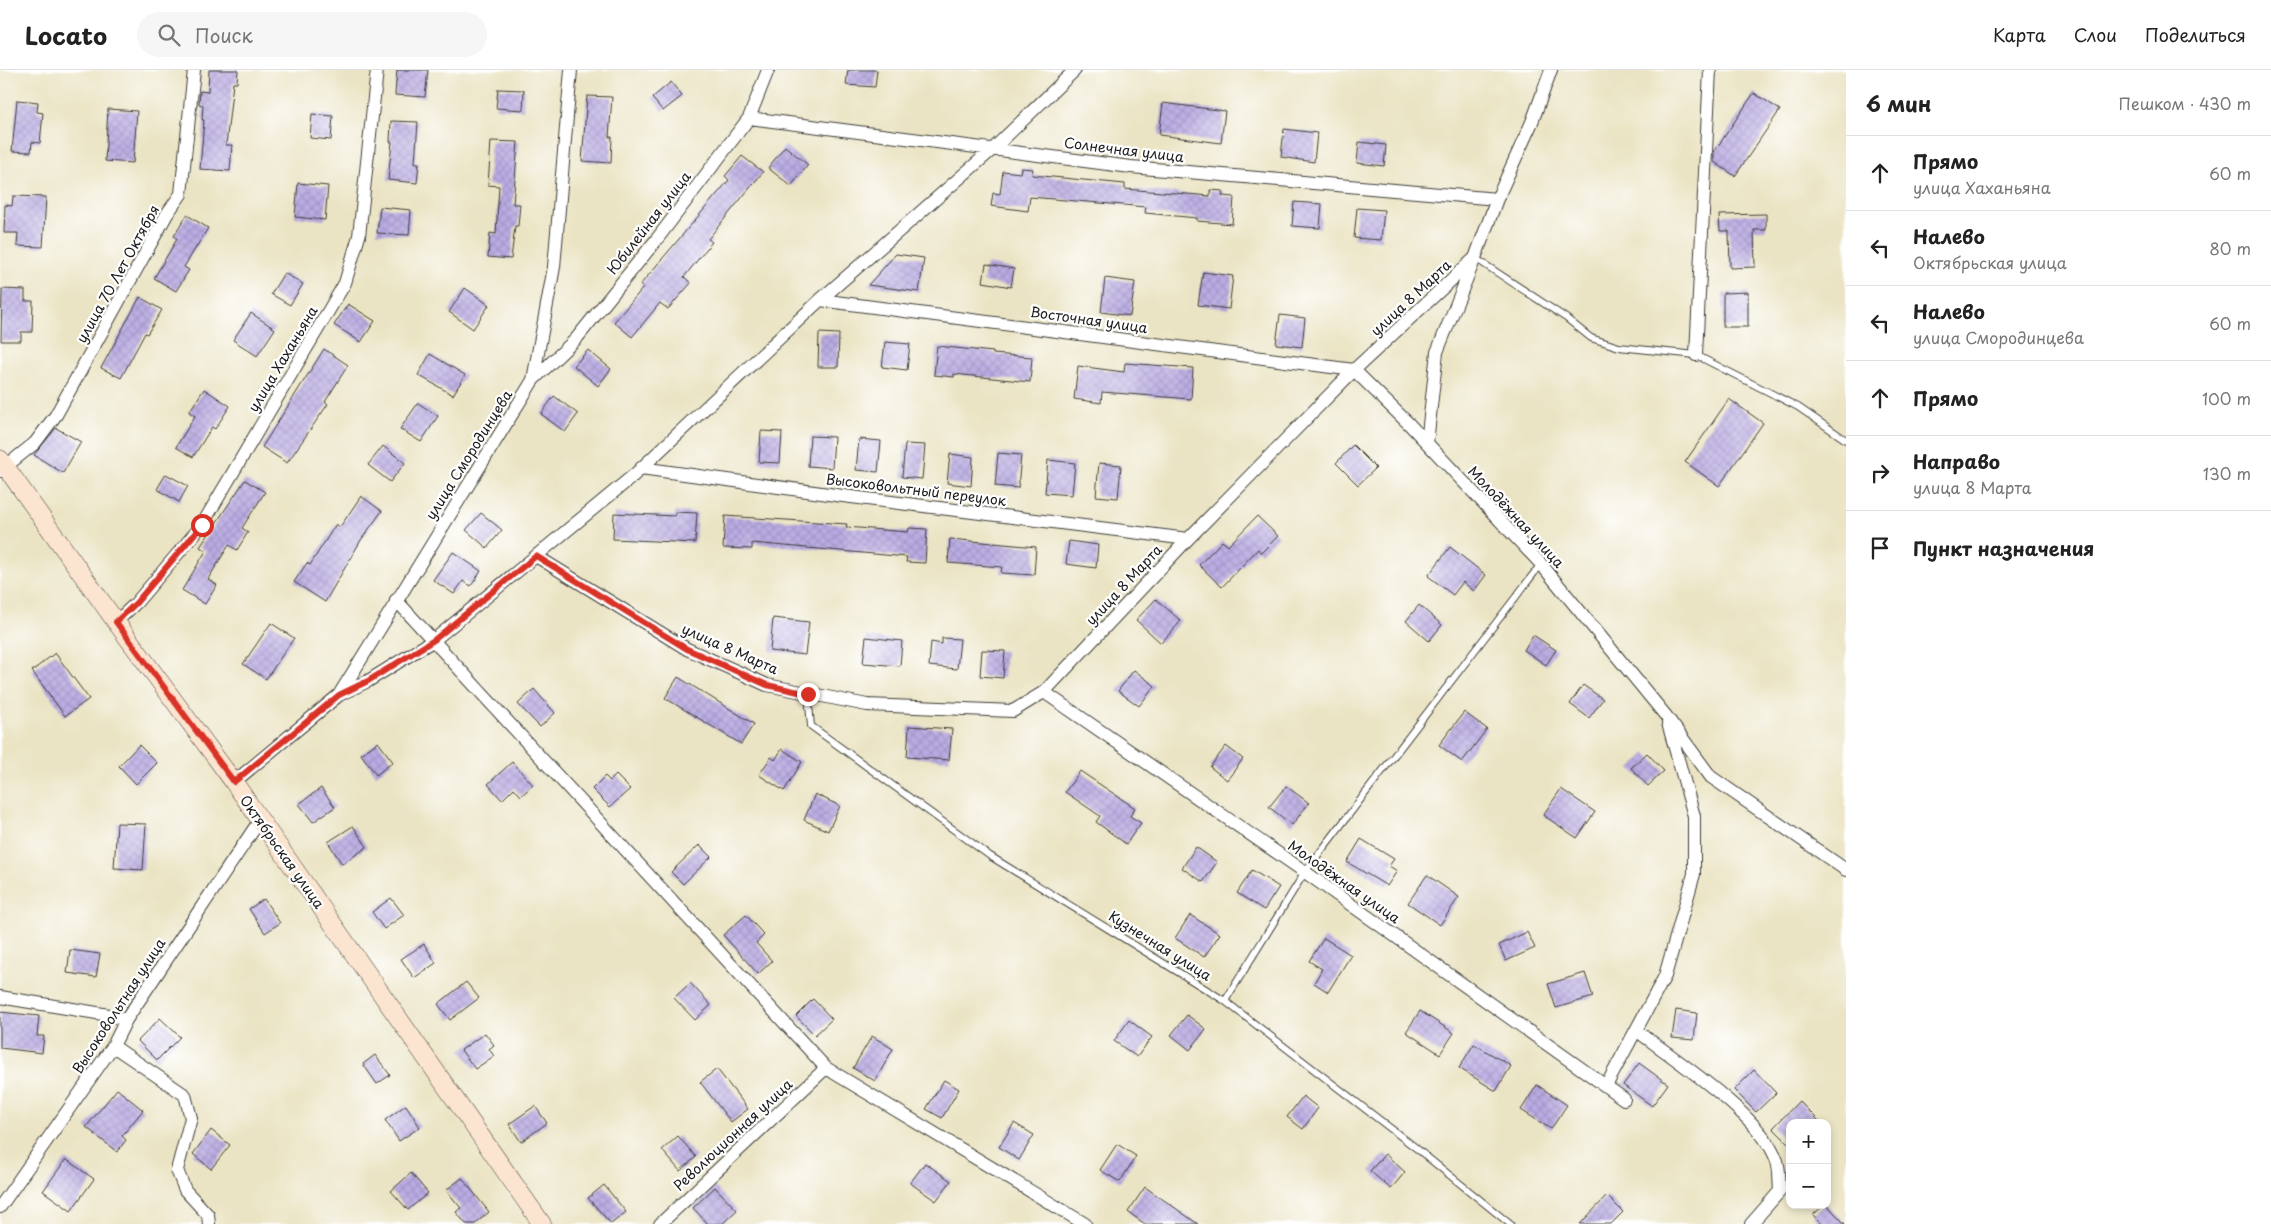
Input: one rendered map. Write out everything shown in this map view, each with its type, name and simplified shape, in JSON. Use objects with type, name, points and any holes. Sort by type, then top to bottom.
[{"type":"street","name":"улица 70 Лет Октября","points":[[2,465],[35,443],[56,415],[167,214],[181,194],[194,70]]},
{"type":"street","name":"улица Хаханьяна","points":[[116,622],[136,603],[202,525],[345,284],[359,236],[377,70]]},
{"type":"street","name":"улица Смородинцева","points":[[234,782],[339,695],[396,600],[534,380],[554,267],[571,70]]},
{"type":"street","name":"Юбилейная улица","points":[[534,380],[576,339],[657,239],[750,118],[768,70]]},
{"type":"street","points":[[339,695],[368,681],[434,640],[641,468],[820,300],[994,148],[1075,70]]},
{"type":"street","name":"улица 8 Марта","points":[[536,556],[687,649],[767,685],[867,705],[1013,711],[1044,692],[1188,539],[1354,370],[1475,258],[1497,199],[1532,122],[1551,70]]},
{"type":"street","points":[[1696,355],[1710,70]]},
{"type":"street","name":"Солнечная улица","points":[[750,118],[1131,167],[1497,199]]},
{"type":"street","points":[[1427,443],[1437,352],[1475,258]]},
{"type":"street","name":"Восточная улица","points":[[820,300],[1354,370]]},
{"type":"street","name":"Молодёжная улица","points":[[1354,370],[1427,443],[1541,564],[1666,716],[1711,777],[1846,870]]},
{"type":"street","name":"Октябрьская улица","points":[[2,465],[234,782],[542,1224]]},
{"type":"street","name":"Высоковольтный переулок","points":[[641,468],[843,496],[1188,539]]},
{"type":"street","points":[[396,600],[826,1068],[1086,1224]]},
{"type":"street","name":"Молодёжная улица","points":[[1044,692],[1305,872],[1624,1099]]},
{"type":"street","points":[[1606,1086],[1665,976],[1694,874],[1694,816],[1666,716]]},
{"type":"street","name":"Высоковольтная улица","points":[[0,1206],[114,1046],[126,1020],[260,820]]},
{"type":"street","points":[[0,997],[108,1015],[126,1020]]},
{"type":"street","points":[[1636,1030],[1741,1111],[1763,1136],[1776,1159],[1780,1191],[1751,1224]]},
{"type":"street","points":[[114,1046],[185,1095],[191,1118],[177,1170],[185,1190],[208,1215],[209,1224]]},
{"type":"street","name":"Революционная улица","points":[[660,1224],[826,1068]]},
{"type":"lane","points":[[1475,258],[1566,318],[1591,338],[1620,347],[1696,355],[1798,407],[1846,440]]},
{"type":"lane","points":[[1225,1001],[1305,872],[1541,564]]},
{"type":"lane","name":"Кузнечная улица","points":[[808,694],[810,726],[990,856],[1225,1001],[1416,1148],[1510,1224]]},
{"type":"building","points":[[209,70],[238,70],[237,83],[233,83],[226,145],[232,145],[230,171],[200,169],[204,120],[202,120],[203,105],[199,104],[200,91],[208,92]]},
{"type":"building","points":[[397,70],[428,70],[425,97],[395,95]]},
{"type":"building","points":[[848,70],[877,70],[875,87],[846,85]]},
{"type":"building","points":[[671,82],[682,96],[663,111],[652,98]]},
{"type":"building","points":[[498,89],[524,90],[523,110],[496,108]]},
{"type":"building","points":[[1754,93],[1780,110],[1735,176],[1714,162],[1714,152]]},
{"type":"building","points":[[587,96],[612,97],[609,137],[612,137],[611,163],[582,161]]},
{"type":"building","points":[[17,100],[38,102],[37,112],[43,113],[40,143],[32,142],[31,152],[12,151]]},
{"type":"building","points":[[1163,103],[1225,111],[1221,143],[1159,135]]},
{"type":"building","points":[[108,109],[137,111],[133,163],[105,161]]},
{"type":"building","points":[[312,114],[333,116],[331,140],[310,138]]},
{"type":"building","points":[[391,121],[418,122],[415,163],[419,163],[417,183],[388,180],[392,142],[390,142]]},
{"type":"building","points":[[1284,129],[1317,133],[1314,162],[1281,157]]},
{"type":"building","points":[[491,141],[518,142],[513,204],[520,204],[518,226],[515,226],[511,259],[488,257],[490,233],[496,234],[499,186],[488,185]]},
{"type":"building","points":[[1359,142],[1386,145],[1384,166],[1357,163]]},
{"type":"building","points":[[785,146],[808,165],[791,186],[768,168]]},
{"type":"building","points":[[742,156],[763,172],[708,239],[712,242],[684,277],[691,283],[668,309],[660,303],[632,337],[614,322],[643,288],[640,285],[729,180],[725,176]]},
{"type":"building","points":[[1021,168],[1033,169],[1032,175],[1125,184],[1125,189],[1210,196],[1210,190],[1223,191],[1222,196],[1234,197],[1232,224],[1197,221],[1197,218],[1145,213],[1146,207],[1030,197],[1028,211],[991,206],[993,193],[1000,194],[1003,171],[1020,173]]},
{"type":"building","points":[[298,183],[328,186],[325,220],[295,217]]},
{"type":"building","points":[[13,196],[46,197],[43,247],[17,246],[18,233],[4,233],[5,205],[12,206]]},
{"type":"building","points":[[1294,202],[1322,204],[1320,228],[1292,226]]},
{"type":"building","points":[[380,207],[411,210],[409,235],[377,233]]},
{"type":"building","points":[[1357,208],[1384,210],[1381,240],[1354,238]]},
{"type":"building","points":[[1766,214],[1766,230],[1754,230],[1755,267],[1730,268],[1729,231],[1720,231],[1719,215]]},
{"type":"building","points":[[187,215],[208,228],[184,267],[189,270],[176,291],[154,278],[177,239],[174,236]]},
{"type":"building","points":[[896,254],[924,258],[919,292],[868,285]]},
{"type":"building","points":[[986,264],[1014,269],[1011,287],[983,282]]},
{"type":"building","points":[[1203,272],[1233,276],[1229,309],[1198,305]]},
{"type":"building","points":[[284,273],[303,284],[290,305],[271,294]]},
{"type":"building","points":[[1105,278],[1135,282],[1130,316],[1101,312]]},
{"type":"building","points":[[465,288],[489,305],[473,329],[449,312]]},
{"type":"building","points":[[2,289],[25,290],[25,301],[33,301],[32,332],[21,332],[21,341],[1,341]]},
{"type":"building","points":[[1748,292],[1748,327],[1723,327],[1723,293]]},
{"type":"building","points":[[140,297],[162,310],[147,334],[145,333],[121,378],[101,368]]},
{"type":"building","points":[[348,304],[375,321],[361,342],[334,325]]},
{"type":"building","points":[[251,313],[275,329],[257,356],[233,340]]},
{"type":"building","points":[[1280,315],[1305,318],[1302,347],[1276,344]]},
{"type":"building","points":[[819,333],[839,334],[838,367],[818,367]]},
{"type":"building","points":[[885,342],[910,344],[907,370],[882,367]]},
{"type":"building","points":[[937,346],[993,352],[993,354],[1032,357],[1030,382],[954,374],[954,377],[934,375]]},
{"type":"building","points":[[324,349],[348,365],[325,402],[328,404],[287,463],[262,447]]},
{"type":"building","points":[[588,350],[611,369],[598,386],[574,366]]},
{"type":"building","points":[[430,354],[465,375],[453,395],[418,375]]},
{"type":"building","points":[[1125,363],[1193,368],[1191,399],[1102,392],[1101,403],[1074,399],[1078,366],[1124,372]]},
{"type":"building","points":[[204,389],[230,406],[215,429],[212,427],[193,457],[176,447],[195,416],[189,412]]},
{"type":"building","points":[[554,396],[578,414],[565,432],[541,414]]},
{"type":"building","points":[[1729,399],[1763,423],[1719,486],[1685,462]]},
{"type":"building","points":[[418,403],[438,416],[421,442],[400,429]]},
{"type":"building","points":[[56,428],[81,442],[63,473],[34,455]]},
{"type":"building","points":[[761,431],[782,432],[780,463],[759,462]]},
{"type":"building","points":[[810,436],[834,437],[832,468],[808,466]]},
{"type":"building","points":[[859,439],[881,441],[878,472],[856,470]]},
{"type":"building","points":[[905,444],[925,445],[922,479],[902,477]]},
{"type":"building","points":[[1353,445],[1376,468],[1358,485],[1336,463]]},
{"type":"building","points":[[383,446],[405,463],[390,482],[368,465]]},
{"type":"building","points":[[998,453],[1021,455],[1018,488],[995,486]]},
{"type":"building","points":[[950,454],[973,457],[971,486],[947,483]]},
{"type":"building","points":[[1048,460],[1075,463],[1072,495],[1045,493]]},
{"type":"building","points":[[1099,463],[1121,465],[1118,498],[1096,496]]},
{"type":"building","points":[[166,474],[188,486],[179,502],[157,489]]},
{"type":"building","points":[[245,480],[265,492],[242,528],[248,532],[237,550],[229,545],[208,579],[217,585],[205,604],[182,590],[206,551],[200,547]]},
{"type":"building","points":[[361,496],[382,511],[361,540],[325,602],[294,582],[307,563],[310,565],[336,524],[340,527]]},
{"type":"building","points":[[675,512],[697,513],[695,543],[613,539],[614,513],[675,516]]},
{"type":"building","points":[[481,513],[502,530],[487,548],[466,530]]},
{"type":"building","points":[[725,516],[847,524],[846,527],[908,532],[909,528],[927,529],[925,563],[906,562],[907,557],[752,543],[752,549],[723,548]]},
{"type":"building","points":[[1257,516],[1278,536],[1261,553],[1258,549],[1222,587],[1199,565],[1222,541],[1228,546]]},
{"type":"building","points":[[950,539],[1036,547],[1034,575],[1001,573],[1002,567],[948,563]]},
{"type":"building","points":[[1069,541],[1098,545],[1096,568],[1066,564]]},
{"type":"building","points":[[1450,547],[1486,575],[1474,591],[1463,582],[1453,595],[1428,576]]},
{"type":"building","points":[[453,552],[481,571],[471,586],[463,581],[454,594],[433,580]]},
{"type":"building","points":[[1156,599],[1181,621],[1161,643],[1136,620]]},
{"type":"building","points":[[1419,605],[1442,625],[1429,641],[1406,621]]},
{"type":"building","points":[[773,618],[809,622],[805,655],[770,651]]},
{"type":"building","points":[[271,623],[294,638],[266,679],[243,664]]},
{"type":"building","points":[[1533,635],[1556,650],[1546,665],[1524,650]]},
{"type":"building","points":[[866,637],[902,641],[900,666],[863,663]]},
{"type":"building","points":[[942,638],[960,639],[957,669],[929,666],[931,642],[942,644]]},
{"type":"building","points":[[982,650],[1005,651],[1003,678],[980,676]]},
{"type":"building","points":[[55,653],[89,699],[65,716],[32,671]]},
{"type":"building","points":[[1134,670],[1155,686],[1139,706],[1118,691]]},
{"type":"building","points":[[678,677],[754,724],[741,744],[665,698]]},
{"type":"building","points":[[1583,685],[1603,699],[1589,718],[1570,704]]},
{"type":"building","points":[[534,689],[555,713],[540,727],[518,704]]},
{"type":"building","points":[[1464,712],[1487,729],[1462,762],[1439,745]]},
{"type":"building","points":[[909,726],[952,729],[949,760],[907,757]]},
{"type":"building","points":[[378,742],[393,762],[376,775],[361,754]]},
{"type":"building","points":[[139,745],[157,763],[136,784],[119,766]]},
{"type":"building","points":[[1226,746],[1243,759],[1227,780],[1210,767]]},
{"type":"building","points":[[782,749],[802,762],[784,791],[759,775],[771,757],[775,760]]},
{"type":"building","points":[[1647,753],[1664,771],[1648,786],[1631,768]]},
{"type":"building","points":[[512,762],[533,785],[521,796],[514,788],[502,800],[488,784]]},
{"type":"building","points":[[1080,771],[1135,808],[1130,816],[1141,823],[1126,844],[1096,822],[1100,816],[1065,792]]},
{"type":"building","points":[[616,775],[630,789],[610,807],[592,789],[605,776],[610,781]]},
{"type":"building","points":[[1286,786],[1309,803],[1292,825],[1269,807]]},
{"type":"building","points":[[321,788],[335,807],[313,822],[299,804]]},
{"type":"building","points":[[1561,789],[1595,812],[1577,838],[1543,815]]},
{"type":"building","points":[[815,794],[840,806],[828,831],[804,820]]},
{"type":"building","points":[[117,823],[146,824],[143,870],[114,868]]},
{"type":"building","points":[[353,826],[367,847],[342,864],[328,842]]},
{"type":"building","points":[[1361,839],[1394,859],[1389,866],[1397,871],[1387,886],[1347,862]]},
{"type":"building","points":[[699,845],[711,857],[683,884],[671,872]]},
{"type":"building","points":[[1196,847],[1217,862],[1203,882],[1182,868]]},
{"type":"building","points":[[1252,870],[1279,887],[1264,910],[1237,893]]},
{"type":"building","points":[[1427,875],[1459,897],[1440,925],[1408,903]]},
{"type":"building","points":[[391,898],[404,915],[384,929],[372,912]]},
{"type":"building","points":[[264,899],[280,923],[265,933],[249,909]]},
{"type":"building","points":[[746,915],[764,935],[756,943],[772,961],[758,974],[723,935]]},
{"type":"building","points":[[1190,915],[1220,934],[1204,957],[1175,938]]},
{"type":"building","points":[[1527,932],[1535,948],[1506,961],[1499,945]]},
{"type":"building","points":[[1324,938],[1351,955],[1328,992],[1314,983],[1322,969],[1309,961]]},
{"type":"building","points":[[424,944],[436,963],[414,978],[401,959]]},
{"type":"building","points":[[70,950],[100,954],[96,977],[67,973]]},
{"type":"building","points":[[1585,973],[1593,997],[1556,1008],[1548,984]]},
{"type":"building","points":[[466,982],[479,998],[450,1020],[438,1004]]},
{"type":"building","points":[[690,983],[711,1005],[695,1020],[674,998]]},
{"type":"building","points":[[813,999],[832,1019],[815,1035],[796,1016]]},
{"type":"building","points":[[1676,1010],[1697,1013],[1694,1040],[1672,1038]]},
{"type":"building","points":[[1420,1011],[1454,1033],[1440,1054],[1406,1032]]},
{"type":"building","points":[[0,1012],[39,1016],[37,1036],[44,1036],[42,1053],[0,1048]]},
{"type":"building","points":[[1187,1015],[1206,1029],[1190,1050],[1171,1035]]},
{"type":"building","points":[[160,1018],[180,1037],[157,1060],[138,1041]]},
{"type":"building","points":[[1129,1020],[1152,1037],[1137,1057],[1114,1041]]},
{"type":"building","points":[[485,1033],[494,1045],[489,1049],[494,1056],[475,1069],[461,1050]]},
{"type":"building","points":[[872,1036],[893,1049],[875,1081],[853,1068]]},
{"type":"building","points":[[1474,1044],[1511,1066],[1496,1091],[1459,1068]]},
{"type":"building","points":[[375,1055],[390,1075],[377,1084],[363,1064]]},
{"type":"building","points":[[1639,1063],[1668,1084],[1652,1106],[1623,1085]]},
{"type":"building","points":[[717,1069],[748,1109],[731,1122],[700,1082]]},
{"type":"building","points":[[1754,1070],[1776,1093],[1756,1112],[1734,1090]]},
{"type":"building","points":[[944,1080],[959,1089],[942,1118],[926,1109]]},
{"type":"building","points":[[1537,1085],[1567,1105],[1551,1129],[1521,1110]]},
{"type":"building","points":[[117,1089],[143,1110],[122,1136],[126,1140],[117,1152],[86,1127]]},
{"type":"building","points":[[1303,1096],[1318,1108],[1303,1129],[1287,1117]]},
{"type":"building","points":[[1799,1101],[1817,1119],[1786,1119],[1786,1141],[1773,1128]]},
{"type":"building","points":[[406,1105],[420,1127],[399,1141],[385,1120]]},
{"type":"building","points":[[535,1106],[547,1123],[521,1142],[509,1124]]},
{"type":"building","points":[[1014,1123],[1034,1135],[1019,1160],[999,1147]]},
{"type":"building","points":[[211,1130],[230,1145],[211,1169],[193,1154]]},
{"type":"building","points":[[678,1136],[696,1157],[680,1171],[662,1150]]},
{"type":"building","points":[[1117,1144],[1136,1156],[1120,1182],[1100,1170]]},
{"type":"building","points":[[1385,1154],[1405,1172],[1391,1189],[1370,1171]]},
{"type":"building","points":[[66,1159],[94,1179],[71,1211],[43,1191]]},
{"type":"building","points":[[925,1163],[951,1181],[936,1201],[910,1183]]},
{"type":"building","points":[[411,1173],[428,1193],[408,1210],[391,1191]]},
{"type":"building","points":[[462,1178],[489,1212],[475,1224],[466,1224],[456,1212],[461,1208],[446,1190]]},
{"type":"building","points":[[604,1185],[626,1212],[611,1224],[588,1198]]},
{"type":"building","points":[[715,1187],[737,1210],[722,1224],[708,1224],[693,1208]]},
{"type":"building","points":[[1145,1187],[1198,1224],[1145,1224],[1128,1212]]},
{"type":"building","points":[[1607,1196],[1623,1212],[1611,1224],[1580,1224]]},
{"type":"building","points":[[1820,1209],[1831,1209],[1845,1224],[1822,1224],[1813,1215]]},
{"type":"route","points":[[202,525],[136,603],[116,622],[234,782],[339,695],[368,681],[434,640],[536,556],[687,649],[767,685],[808,694]]}]
